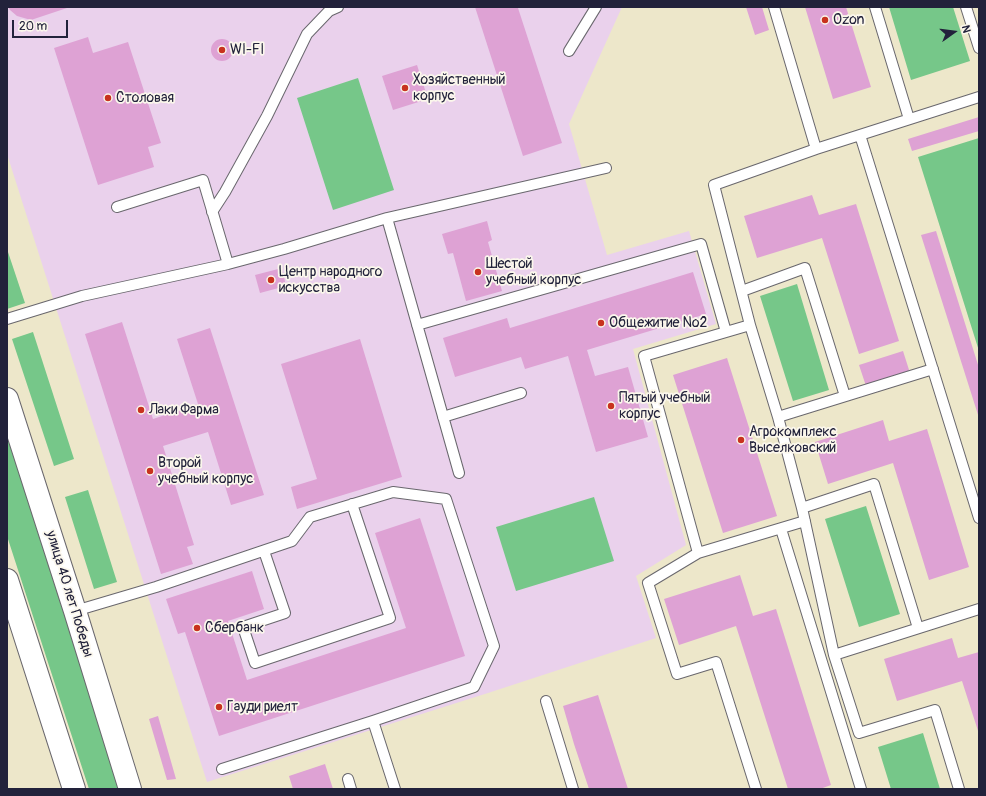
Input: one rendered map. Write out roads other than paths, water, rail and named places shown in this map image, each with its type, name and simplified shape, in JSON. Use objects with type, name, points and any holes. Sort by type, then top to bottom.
[{"type":"main road","name":"улица 40 лет Победы","points":[[7,399],[130,789]]},
{"type":"main road","points":[[7,580],[74,789]]},
{"type":"lane","points":[[212,212],[225,192],[267,116],[307,34],[329,11],[338,7]]},
{"type":"lane","points":[[569,51],[596,7]]},
{"type":"lane","points":[[774,7],[816,148]]},
{"type":"lane","points":[[875,7],[909,119]]},
{"type":"lane","points":[[966,7],[979,48]]},
{"type":"lane","points":[[959,789],[935,710],[859,733],[834,655],[802,508],[778,418],[750,324],[714,185],[816,148],[979,98]]},
{"type":"lane","points":[[860,135],[979,518]]},
{"type":"lane","points":[[7,319],[82,296],[228,264],[387,218],[606,168]]},
{"type":"lane","points":[[117,207],[203,180],[228,264]]},
{"type":"lane","points":[[387,218],[459,473]]},
{"type":"lane","points":[[417,325],[701,244],[726,332]]},
{"type":"lane","points":[[742,291],[805,268],[845,396]]},
{"type":"lane","points":[[698,553],[644,356],[750,324]]},
{"type":"lane","points":[[778,418],[932,369]]},
{"type":"lane","points":[[443,417],[521,393]]},
{"type":"lane","points":[[802,508],[874,484],[918,628]]},
{"type":"lane","points":[[75,611],[292,542],[310,517],[352,504],[393,492],[446,499],[494,646],[474,686],[373,721],[222,769]]},
{"type":"lane","points":[[264,551],[285,613],[243,627],[255,663],[390,618],[352,504]]},
{"type":"lane","points":[[756,789],[716,662],[677,674],[648,583],[698,553],[805,522]]},
{"type":"lane","points":[[782,529],[861,789]]},
{"type":"lane","points":[[834,655],[979,609]]},
{"type":"lane","points":[[546,701],[573,789]]},
{"type":"lane","points":[[373,721],[395,789]]},
{"type":"lane","points":[[348,779],[351,789]]},
{"type":"place","name":"Ozon","points":[[825,20]]},
{"type":"place","name":"WI-FI","points":[[222,50]]},
{"type":"place","name":"Хозяйственный корпус","points":[[405,88]]},
{"type":"place","name":"Столовая","points":[[108,98]]},
{"type":"place","name":"Шестой учебный корпус","points":[[478,272]]},
{"type":"place","name":"Центр народного искусства","points":[[271,280]]},
{"type":"place","name":"Общежитие №2","points":[[601,323]]},
{"type":"place","name":"Пятый учебный корпус","points":[[611,406]]},
{"type":"place","name":"Лаки Фарма","points":[[141,410]]},
{"type":"place","name":"Агрокомплекс Выселковский","points":[[741,440]]},
{"type":"place","name":"Второй учебный корпус","points":[[150,471]]},
{"type":"place","name":"Сбербанк","points":[[197,628]]},
{"type":"place","name":"Гауди риелт","points":[[219,707]]}]
